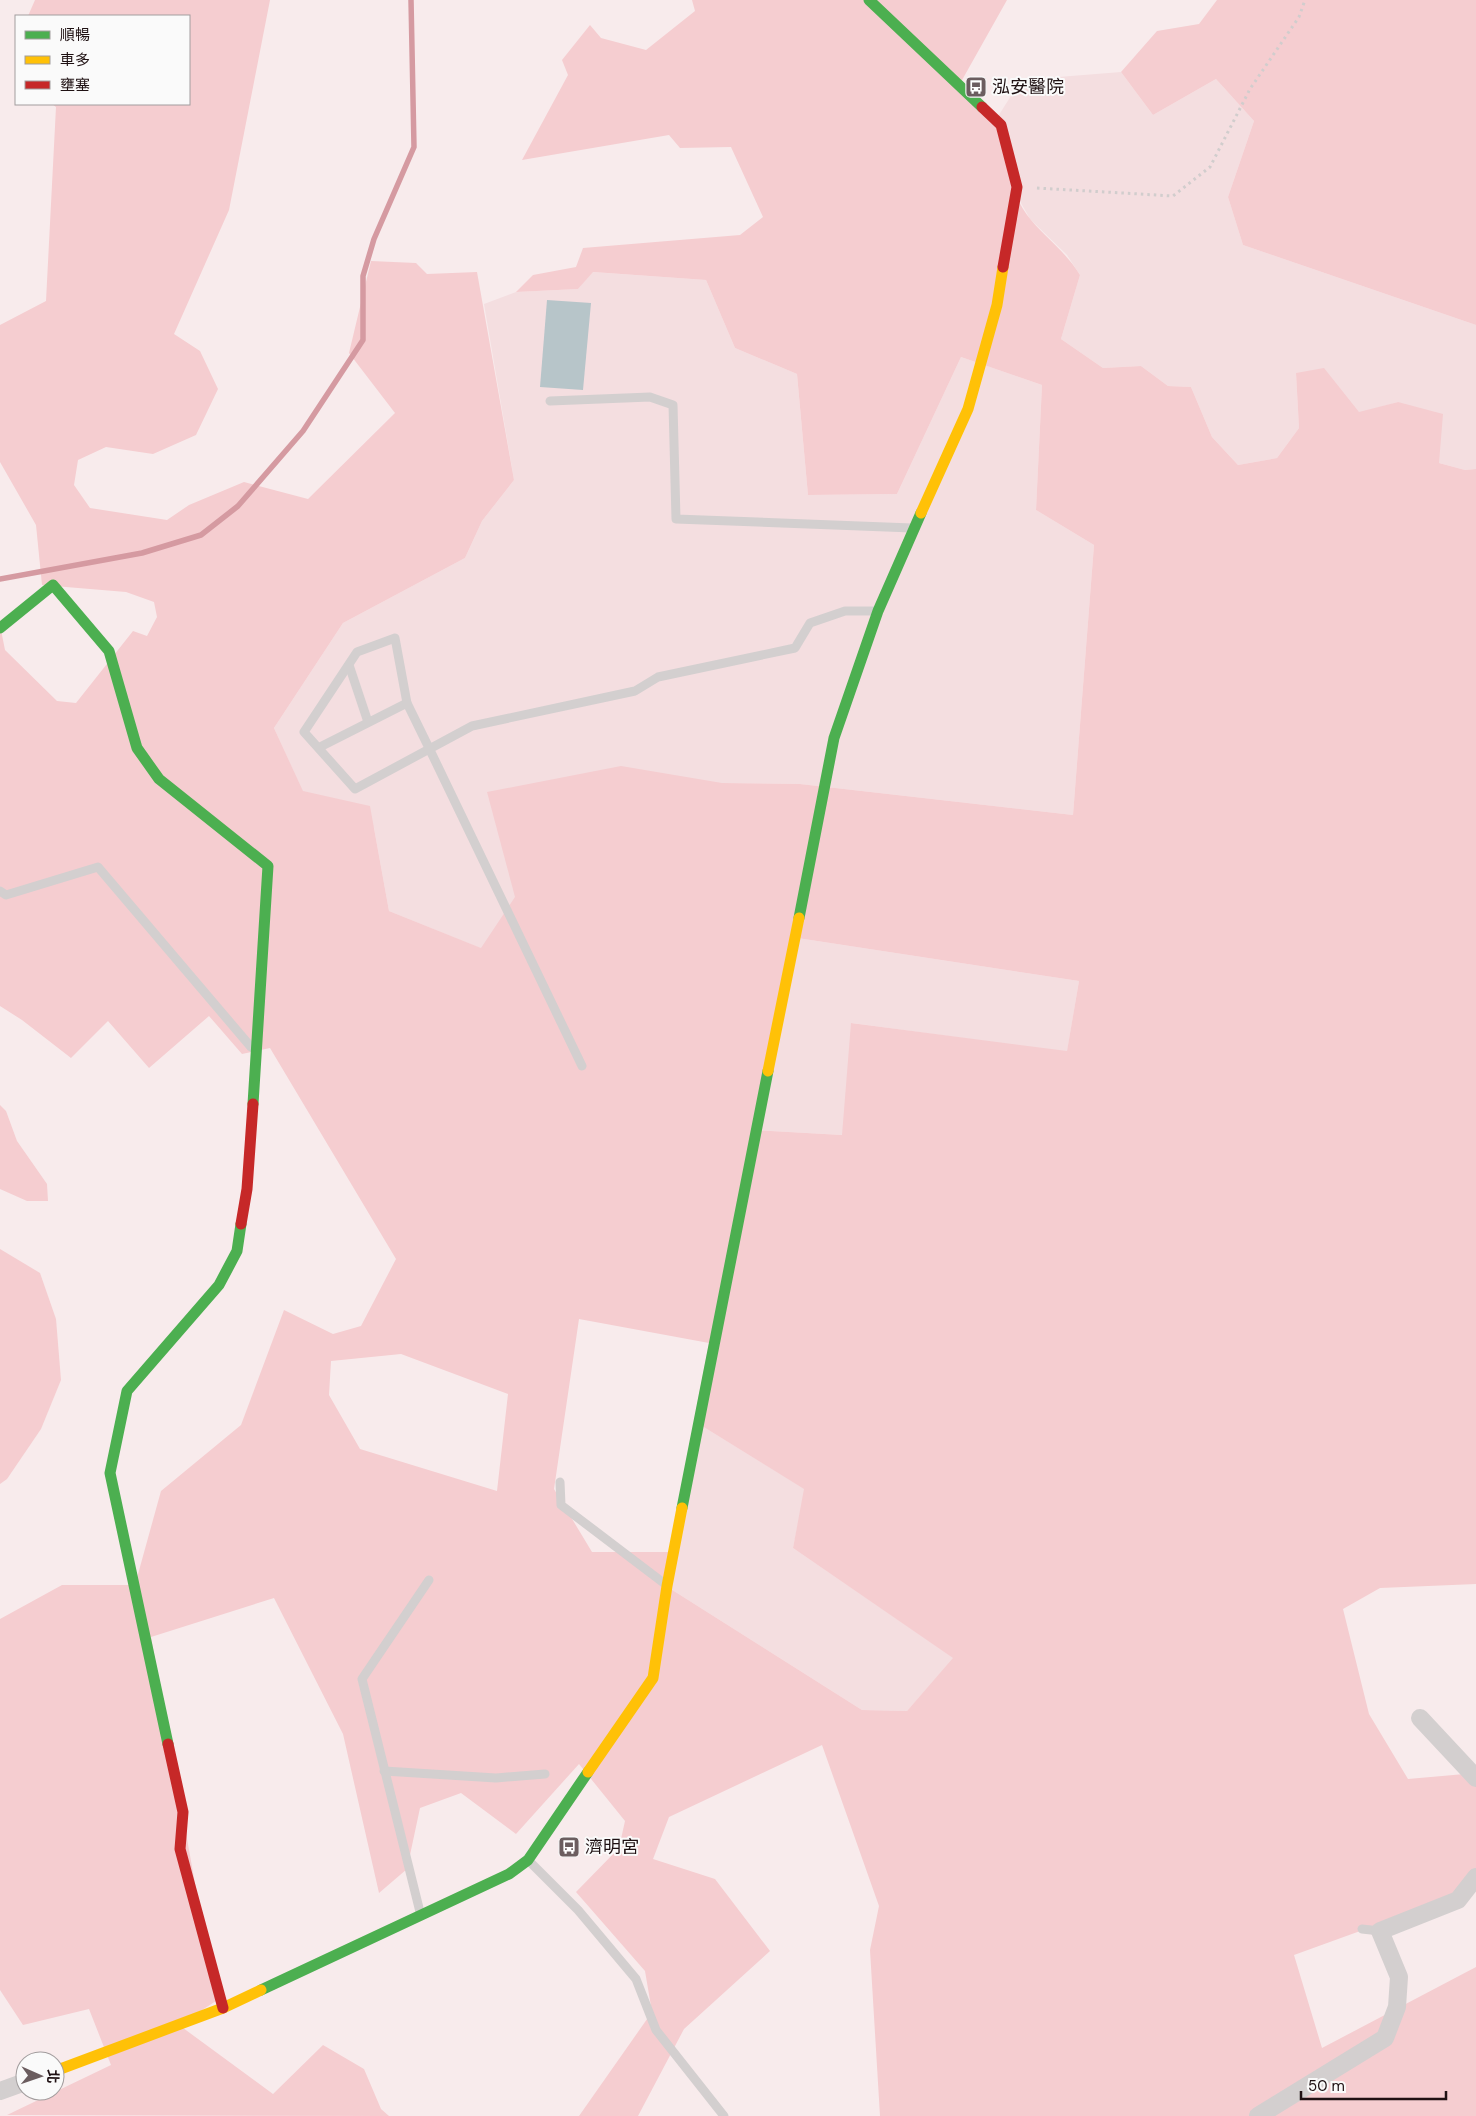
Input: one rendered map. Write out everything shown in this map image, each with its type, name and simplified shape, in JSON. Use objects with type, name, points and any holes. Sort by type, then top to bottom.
[{"type":"street","points":[[65,2067],[223,2008],[509,1874],[528,1860],[653,1678],[667,1586],[834,738],[878,611],[968,409],[997,305],[1017,187],[1001,125],[876,3]]},
{"type":"street","points":[[0,628],[53,585],[109,651],[137,748],[159,780],[268,866],[247,1189],[237,1251],[219,1285],[127,1391],[110,1473],[183,1812],[180,1850],[223,2008]]},
{"type":"street","points":[[1420,1718],[1476,1778]]},
{"type":"street","points":[[1258,2116],[1385,2038],[1397,2007],[1399,1977],[1380,1931],[1458,1900],[1476,1877]]},
{"type":"street","points":[[0,2091],[15,2086]]},
{"type":"lane","points":[[550,401],[650,397],[673,405],[676,519],[914,528]]},
{"type":"lane","points":[[582,1066],[429,748],[407,703],[395,638],[357,652],[304,732],[320,747],[355,789],[429,748],[472,726],[635,691],[658,678],[794,648],[810,623],[845,611],[878,611]]},
{"type":"lane","points":[[349,666],[368,722]]},
{"type":"lane","points":[[320,747],[407,703]]},
{"type":"lane","points":[[0,891],[6,894],[98,866],[255,1051]]},
{"type":"lane","points":[[560,1482],[560,1506],[667,1586]]},
{"type":"lane","points":[[421,1915],[362,1680],[430,1580]]},
{"type":"lane","points":[[384,1771],[496,1778],[545,1774]]},
{"type":"lane","points":[[528,1860],[578,1910],[636,1979],[656,2030],[724,2116]]},
{"type":"lane","points":[[1362,1930],[1380,1931]]},
{"type":"path","points":[[1017,187],[1173,196],[1210,167],[1250,89],[1299,17],[1305,0]]},
{"type":"shaded area","points":[[35,0],[270,0],[229,210],[174,334],[200,351],[218,389],[196,435],[153,454],[106,447],[78,460],[74,485],[90,508],[167,520],[189,505],[244,482],[308,499],[395,413],[349,353],[371,261],[416,263],[427,274],[477,272],[514,480],[482,521],[465,558],[343,623],[274,728],[303,791],[370,806],[389,911],[481,948],[515,897],[487,792],[621,766],[722,783],[800,784],[1073,815],[1094,545],[1036,510],[1042,385],[961,357],[897,494],[808,495],[797,374],[735,348],[706,280],[593,272],[578,289],[516,292],[533,275],[576,267],[583,248],[740,235],[763,217],[731,147],[680,148],[669,135],[522,160],[568,75],[562,60],[590,25],[601,38],[646,50],[695,11],[692,0],[1007,0],[957,89],[997,118],[1008,172],[1023,209],[1063,253],[1080,275],[1061,339],[1103,368],[1141,366],[1168,386],[1191,387],[1212,437],[1238,465],[1277,458],[1299,428],[1296,373],[1324,368],[1359,412],[1398,402],[1443,414],[1439,463],[1465,470],[1476,469],[1476,1584],[1380,1588],[1343,1609],[1369,1714],[1408,1779],[1476,1773],[1476,1889],[1294,1955],[1322,2048],[1476,1967],[1476,2116],[880,2116],[870,1950],[879,1906],[822,1745],[669,1817],[653,1859],[715,1879],[770,1951],[684,2029],[638,2116],[579,2116],[652,2012],[645,1971],[576,1892],[619,1848],[625,1821],[579,1764],[516,1834],[461,1793],[420,1808],[407,1869],[379,1893],[343,1734],[274,1598],[151,1637],[216,2001],[179,2025],[273,2094],[323,2045],[364,2069],[381,2109],[389,2116],[7,2115],[36,2101],[65,2101],[65,2087],[111,2065],[89,2009],[23,2025],[0,1990],[0,1619],[62,1585],[135,1585],[161,1491],[241,1425],[284,1310],[333,1334],[361,1326],[396,1259],[270,1048],[242,1054],[209,1016],[149,1068],[108,1021],[71,1058],[22,1020],[0,1006],[0,625],[5,650],[57,701],[76,703],[133,631],[147,636],[157,617],[154,602],[126,592],[42,585],[36,525],[0,462],[0,325],[46,301],[56,107],[53,105],[190,105],[190,15],[28,15]],"holes":[[[791,937],[1079,981],[1067,1051],[851,1023],[842,1135],[752,1130]],[[579,1319],[709,1343],[694,1421],[804,1489],[793,1548],[953,1658],[907,1711],[862,1710],[666,1586],[672,1552],[592,1552],[554,1489]],[[401,1354],[508,1394],[497,1491],[360,1449],[329,1395],[331,1361]]]},
{"type":"shaded area","points":[[1217,0],[1476,0],[1476,325],[1243,245],[1228,197],[1254,121],[1216,79],[1153,115],[1121,72],[1157,31],[1199,24]]},
{"type":"shaded area","points":[[1121,72],[1153,115],[1216,79],[1254,121],[1228,197],[1243,245],[1476,325],[1476,469],[1465,470],[1439,463],[1398,402],[1359,413],[1296,373],[1299,428],[1277,458],[1238,465],[1212,437],[1191,387],[1168,386],[1141,366],[1103,368],[1061,339],[1080,275],[1067,255],[1030,219],[1012,187],[997,118],[1021,80]]},
{"type":"shaded area","points":[[592,272],[706,280],[735,348],[797,374],[808,495],[897,494],[961,357],[1042,385],[1036,510],[1094,545],[1073,815],[800,784],[722,783],[604,1075],[480,948],[389,911],[374,828],[367,816],[341,800],[303,792],[274,728],[343,623],[465,558],[482,521],[514,480],[484,304],[516,292],[578,289]]},
{"type":"shaded area","points":[[791,937],[1079,981],[1067,1052],[852,1023],[843,1135],[752,1130]]},
{"type":"shaded area","points":[[0,1105],[6,1111],[17,1141],[47,1184],[48,1201],[27,1201],[0,1189]]},
{"type":"shaded area","points":[[0,1249],[40,1273],[56,1319],[61,1380],[41,1429],[7,1479],[0,1484]]},
{"type":"shaded area","points":[[694,1421],[805,1489],[793,1548],[954,1658],[907,1711],[862,1710],[666,1586]]},
{"type":"building","points":[[547,300],[591,303],[583,390],[540,387]]},
{"type":"waterway","points":[[0,579],[142,553],[201,535],[238,506],[303,431],[363,340],[363,276],[374,239],[414,147],[411,0]]},
{"type":"traffic: fast","points":[[869,0],[982,107]]},
{"type":"traffic: fast","points":[[799,918],[834,738],[878,611],[921,513]]},
{"type":"traffic: fast","points":[[0,628],[53,585],[109,651],[137,748],[159,779],[268,866],[253,1104]]},
{"type":"traffic: fast","points":[[682,1508],[768,1071]]},
{"type":"traffic: fast","points":[[168,1744],[110,1473],[127,1391],[219,1285],[237,1251],[241,1224]]},
{"type":"traffic: fast","points":[[261,1990],[509,1874],[528,1860],[588,1772]]},
{"type":"traffic: slow","points":[[921,513],[968,409],[997,305],[1003,267]]},
{"type":"traffic: slow","points":[[768,1071],[799,918]]},
{"type":"traffic: slow","points":[[588,1772],[653,1678],[667,1586],[682,1508]]},
{"type":"traffic: slow","points":[[65,2067],[223,2008],[261,1990]]},
{"type":"traffic: jam","points":[[982,107],[1001,125],[1017,187],[1003,267]]},
{"type":"traffic: jam","points":[[241,1224],[247,1189],[253,1104]]},
{"type":"traffic: jam","points":[[168,1744],[183,1812],[180,1849],[223,2008]]},
{"type":"place","name":"泓安醫院","points":[[976,87]]},
{"type":"place","name":"濟明宮","points":[[569,1847]]}]
